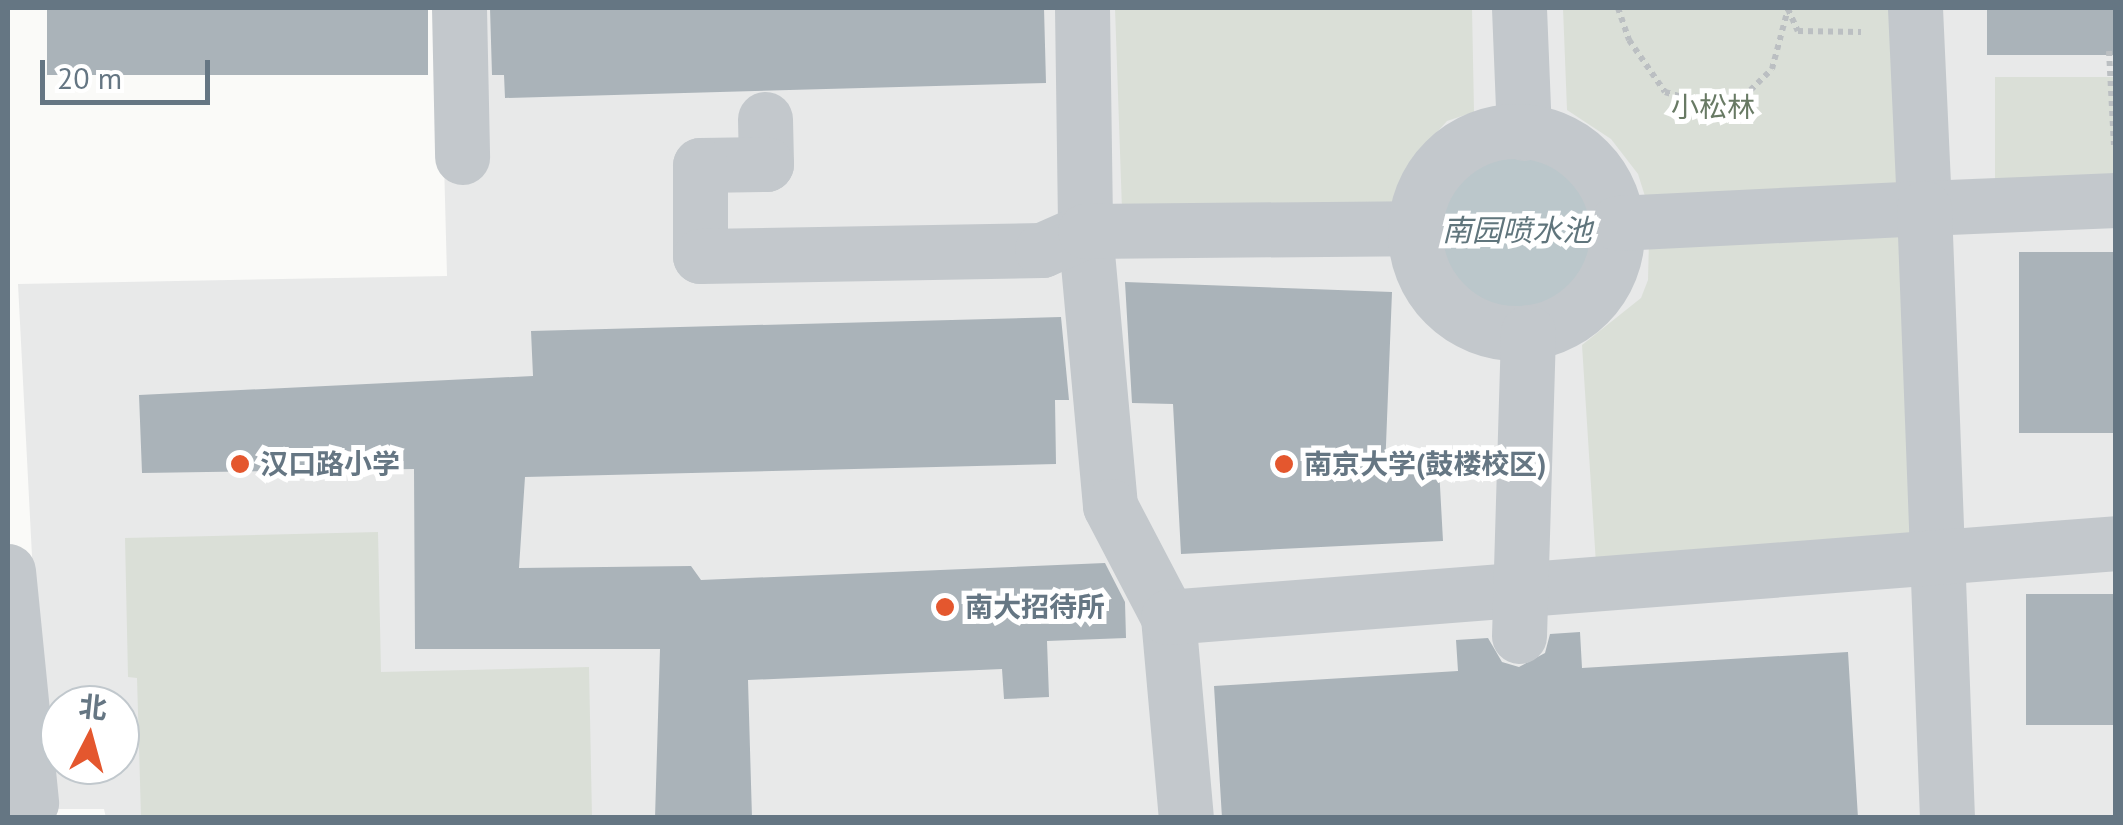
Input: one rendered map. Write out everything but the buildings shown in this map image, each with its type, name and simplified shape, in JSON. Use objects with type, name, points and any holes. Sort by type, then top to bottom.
[{"type":"lane","points":[[459,8],[462,157]]},
{"type":"lane","points":[[1082,8],[1085,231],[1110,506],[1168,617],[1186,818]]},
{"type":"lane","points":[[1519,8],[1524,133]]},
{"type":"lane","points":[[1916,20],[1947,818]]},
{"type":"lane","points":[[765,119],[766,164],[700,165],[700,256],[1042,250],[1085,231],[1410,228]]},
{"type":"lane","points":[[1524,133],[1564,142],[1584,157],[1610,194],[1617,222],[1608,272],[1592,298],[1555,325],[1528,332],[1488,329],[1448,308],[1428,283],[1410,228],[1424,190],[1456,150],[1492,134],[1524,133]]},
{"type":"lane","points":[[1617,222],[2116,200]]},
{"type":"lane","points":[[1517,615],[1528,332]]},
{"type":"lane","points":[[1168,617],[1517,615],[1936,556],[2116,543]]},
{"type":"lane","points":[[8,571],[31,803]]},
{"type":"path","points":[[1618,8],[1629,40],[1665,92],[1729,111],[1772,69],[1788,8]]},
{"type":"path","points":[[1788,8],[1798,30],[1916,20]]},
{"type":"path","points":[[2109,51],[2116,166]]},
{"type":"shaded area","name":"南京大学(鼓楼校区)","points":[[440,8],[2115,8],[2115,817],[106,818],[104,809],[45,809],[44,785],[140,785],[140,685],[40,685],[40,712],[18,284],[447,276]]},
{"type":"green space","points":[[1115,8],[1472,8],[1474,112],[1447,121],[1415,157],[1390,211],[1122,210]]},
{"type":"green space","name":"小松林","points":[[1563,8],[1906,8],[1915,197],[1649,209],[1638,174],[1611,139],[1567,110]]},
{"type":"green space","points":[[1995,77],[2115,77],[2115,185],[1995,185]]},
{"type":"green space","points":[[1912,227],[1925,538],[1596,564],[1582,345],[1641,298],[1648,280],[1649,239]]},
{"type":"green space","points":[[378,532],[381,672],[589,667],[592,817],[141,817],[140,685],[137,678],[128,677],[125,538]]},
{"type":"water","name":"南园喷水池","points":[[1517,149],[1548,156],[1574,173],[1591,199],[1598,230],[1591,261],[1574,287],[1548,304],[1517,311],[1486,304],[1460,287],[1443,261],[1436,230],[1443,199],[1460,173],[1486,156]]},
{"type":"place","name":"汉口路小学","points":[[240,464]]},
{"type":"place","name":"南京大学(鼓楼校区)","points":[[1284,464]]},
{"type":"place","name":"南大招待所","points":[[945,607]]}]
